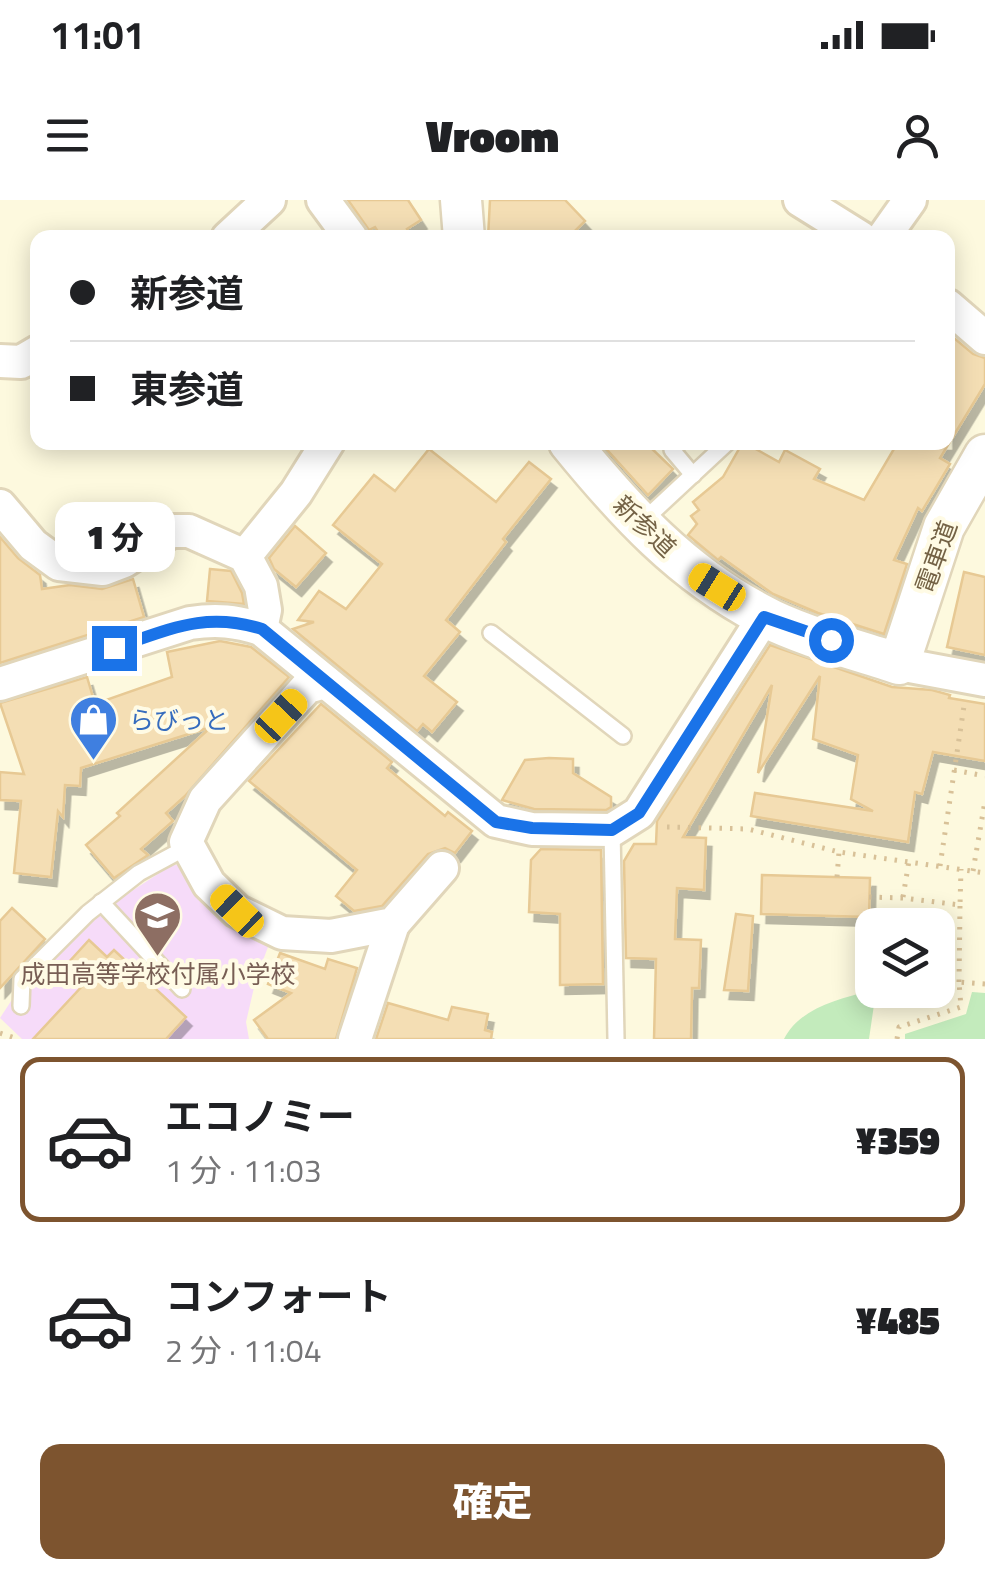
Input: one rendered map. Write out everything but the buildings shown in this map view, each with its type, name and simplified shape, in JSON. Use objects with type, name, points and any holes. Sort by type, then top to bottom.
[{"type":"street","points":[[237,230],[269,200]]},
{"type":"street","points":[[323,200],[344,230]]},
{"type":"street","points":[[461,200],[463,230]]},
{"type":"street","points":[[800,200],[848,230]]},
{"type":"street","points":[[889,230],[910,200]]},
{"type":"street","points":[[955,312],[985,338]]},
{"type":"street","points":[[0,361],[21,362],[30,357]]},
{"type":"street","points":[[245,556],[296,493],[323,450]]},
{"type":"street","name":"新参道","points":[[576,450],[639,525],[690,570],[764,617],[899,664]]},
{"type":"street","name":"電車道","points":[[899,664],[944,527],[985,456]]},
{"type":"street","points":[[0,506],[33,545],[59,564],[103,569],[124,561],[170,531],[190,531],[245,556],[260,586],[265,610],[262,629]]},
{"type":"street","points":[[0,684],[190,623],[218,619],[262,629],[496,822],[532,828],[625,821],[764,617]]},
{"type":"street","points":[[899,664],[976,679]]},
{"type":"street","points":[[325,682],[307,688],[205,800],[186,842],[209,884],[237,911],[282,933],[331,936],[393,924]]},
{"type":"street","points":[[355,1039],[393,924],[442,868]]},
{"type":"lane","points":[[672,450],[693,474]]},
{"type":"lane","points":[[639,525],[719,450]]},
{"type":"lane","points":[[491,633],[623,736]]},
{"type":"lane","points":[[616,1039],[625,821]]},
{"type":"lane","points":[[21,1006],[22,979],[100,902],[139,873],[178,852],[186,842]]},
{"type":"lane","points":[[100,902],[182,988]]},
{"type":"path","points":[[940,866],[954,770],[976,679]]},
{"type":"path","points":[[954,770],[985,776]]},
{"type":"path","points":[[973,871],[985,802]]},
{"type":"path","points":[[625,821],[654,826],[748,829],[839,852],[985,873]]},
{"type":"path","points":[[838,877],[839,852]]},
{"type":"path","points":[[903,898],[909,861]]},
{"type":"path","points":[[897,1039],[898,1026],[962,1007],[961,869]]},
{"type":"path","points":[[869,897],[960,905]]},
{"type":"path","points":[[959,982],[985,984]]},
{"type":"path","points":[[0,1032],[18,1039]]},
{"type":"shaded area","name":"成田高等学校付属小学校","points":[[186,863],[213,901],[268,947],[246,1022],[249,1039],[22,1039],[0,1018],[15,995],[109,906],[170,866]]},
{"type":"green space","points":[[972,992],[985,993],[985,1039],[905,1039],[905,1034],[966,1014]]},
{"type":"green space","points":[[855,995],[855,1008],[874,1008],[869,1039],[784,1039],[809,1013]]},
{"type":"place","name":"らびっと","points":[[94,762]]},
{"type":"place","name":"成田高等学校付属小学校","points":[[158,958]]},
{"type":"route","points":[[114,648],[190,623],[218,619],[262,629],[496,822],[513,827],[612,830],[639,813],[764,617],[831,640]]}]
